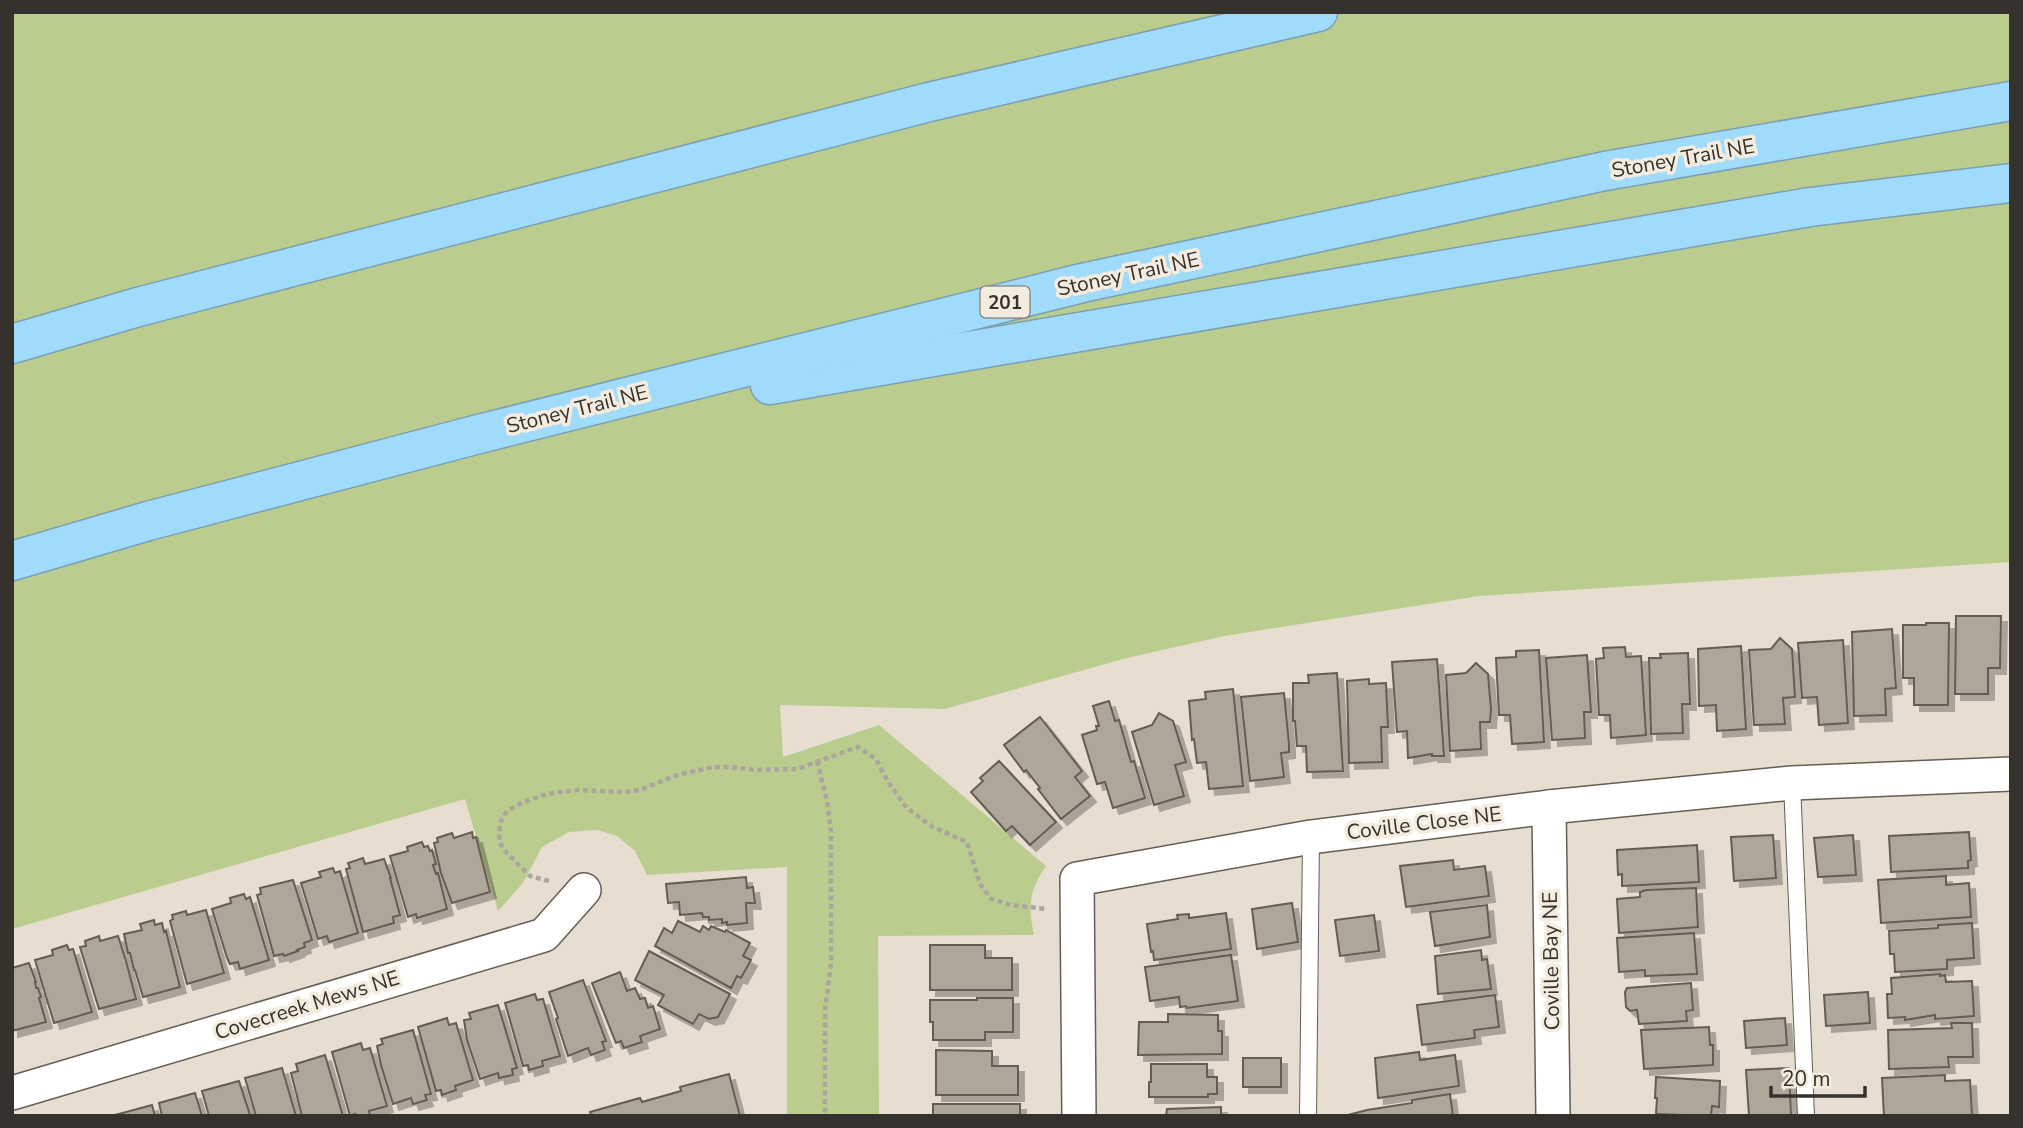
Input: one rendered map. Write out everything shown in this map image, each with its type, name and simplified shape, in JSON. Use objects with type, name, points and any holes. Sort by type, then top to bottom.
[{"type":"highway","points":[[12,344],[138,306],[929,102],[1318,12]]},
{"type":"highway","name":"Stoney Trail NE","points":[[12,561],[148,521],[475,435],[1082,283],[1605,172],[2011,100]]},
{"type":"highway","points":[[475,435],[1810,207],[2011,183]]},
{"type":"street","name":"Coville Close NE","points":[[1079,1116],[1077,879],[1311,837],[1549,807],[1792,783],[2011,774]]},
{"type":"street","name":"Coville Bay NE","points":[[1549,807],[1553,1115]]},
{"type":"street","name":"Covecreek Mews NE","points":[[12,1093],[544,935],[584,890]]},
{"type":"lane","points":[[1792,783],[1806,1116]]},
{"type":"lane","points":[[1308,1116],[1311,837]]},
{"type":"path","points":[[584,890],[530,876],[505,851],[499,841],[500,823],[508,811],[523,802],[547,794],[578,790],[640,790],[677,775],[713,766],[797,769],[858,747],[876,759],[888,782],[907,808],[933,827],[967,842],[980,884],[991,899],[1037,909],[1077,909]]},
{"type":"path","points":[[817,761],[824,782],[831,832],[831,964],[825,1010],[825,1116]]},
{"type":"green space","points":[[12,12],[2011,12],[2011,562],[1479,596],[1224,636],[1127,658],[945,709],[780,705],[783,757],[879,725],[1046,866],[1031,899],[1034,935],[878,936],[879,1116],[787,1116],[787,867],[647,875],[635,851],[617,836],[598,830],[569,832],[542,847],[523,883],[498,911],[465,799],[12,929]]},
{"type":"building","points":[[1956,616],[2001,616],[2000,668],[1988,668],[1988,694],[1955,694]]},
{"type":"building","points":[[1949,623],[1948,705],[1914,705],[1914,678],[1903,678],[1903,625]]},
{"type":"building","points":[[1892,629],[1896,688],[1885,689],[1886,715],[1854,716],[1852,632]]},
{"type":"building","points":[[1780,638],[1792,649],[1795,697],[1783,698],[1785,724],[1754,725],[1749,650],[1771,649]]},
{"type":"building","points":[[1843,640],[1848,723],[1819,725],[1817,697],[1802,698],[1798,643]]},
{"type":"building","points":[[1741,646],[1746,729],[1717,731],[1716,705],[1699,706],[1698,649]]},
{"type":"building","points":[[1625,647],[1626,657],[1641,656],[1646,735],[1611,738],[1610,715],[1599,715],[1596,659],[1604,658],[1603,648]]},
{"type":"building","points":[[1539,650],[1544,742],[1512,744],[1510,715],[1499,715],[1496,658],[1516,657],[1516,651]]},
{"type":"building","points":[[1688,653],[1690,704],[1682,704],[1683,733],[1651,734],[1649,658],[1661,658],[1660,654]]},
{"type":"building","points":[[1587,655],[1591,712],[1584,712],[1585,738],[1552,740],[1546,658]]},
{"type":"building","points":[[1437,659],[1444,756],[1432,754],[1408,758],[1407,731],[1397,732],[1392,662]]},
{"type":"building","points":[[1476,663],[1488,674],[1490,722],[1480,722],[1481,749],[1450,751],[1446,675],[1466,673]]},
{"type":"building","points":[[1337,673],[1343,771],[1307,772],[1306,746],[1297,746],[1293,721],[1293,683],[1309,683],[1308,675]]},
{"type":"building","points":[[1369,679],[1369,684],[1386,683],[1388,727],[1381,727],[1382,762],[1349,763],[1347,681]]},
{"type":"building","points":[[1233,689],[1243,786],[1209,789],[1206,762],[1197,763],[1189,701],[1206,699],[1205,692]]},
{"type":"building","points":[[1284,693],[1289,752],[1281,753],[1284,777],[1250,781],[1241,697]]},
{"type":"building","points":[[1109,701],[1115,721],[1119,720],[1145,798],[1113,808],[1105,782],[1097,784],[1082,735],[1097,730],[1096,726],[1099,726],[1093,706]]},
{"type":"building","points":[[1159,713],[1173,721],[1186,762],[1175,765],[1184,796],[1154,805],[1132,732],[1152,725]]},
{"type":"building","points":[[1040,717],[1082,771],[1075,777],[1090,796],[1061,819],[1038,789],[1040,788],[1004,745]]},
{"type":"building","points":[[999,761],[1056,822],[1030,845],[1012,826],[1006,831],[971,792],[983,781],[980,778]]},
{"type":"building","points":[[472,832],[473,838],[476,837],[490,892],[452,903],[434,843],[438,842],[437,838],[452,833],[454,838]]},
{"type":"building","points":[[1969,832],[1971,860],[1968,861],[1968,868],[1891,872],[1889,836]]},
{"type":"building","points":[[1773,835],[1776,878],[1734,881],[1731,837]]},
{"type":"building","points":[[1853,835],[1856,875],[1818,877],[1814,838]]},
{"type":"building","points":[[422,842],[424,847],[428,846],[430,851],[432,850],[436,864],[433,865],[436,874],[438,873],[447,909],[417,918],[416,914],[408,917],[390,856],[408,851],[407,847]]},
{"type":"building","points":[[1697,845],[1699,882],[1622,886],[1622,874],[1618,875],[1617,850]]},
{"type":"building","points":[[363,858],[365,864],[384,859],[400,915],[393,917],[394,923],[363,932],[346,869],[350,868],[348,863]]},
{"type":"building","points":[[1453,860],[1454,870],[1485,866],[1489,896],[1406,907],[1400,866]]},
{"type":"building","points":[[333,868],[335,873],[340,871],[358,933],[329,942],[327,936],[318,939],[301,883],[321,877],[319,872]]},
{"type":"building","points":[[1946,876],[1946,885],[1969,883],[1971,917],[1881,923],[1878,880]]},
{"type":"building","points":[[746,877],[747,888],[753,887],[755,903],[746,903],[747,923],[727,925],[727,922],[722,923],[722,919],[709,920],[709,917],[703,917],[702,913],[680,915],[679,902],[668,903],[666,884]]},
{"type":"building","points":[[293,880],[312,940],[304,943],[305,947],[298,951],[274,956],[257,895],[261,894],[260,888]]},
{"type":"building","points":[[1696,888],[1698,927],[1619,933],[1617,899],[1640,897],[1640,892],[1646,890]]},
{"type":"building","points":[[244,894],[246,899],[250,897],[269,960],[240,969],[238,962],[230,964],[227,958],[212,909],[231,903],[230,898]]},
{"type":"building","points":[[1292,903],[1298,942],[1257,949],[1252,909]]},
{"type":"building","points":[[1487,905],[1490,937],[1435,946],[1430,912]]},
{"type":"building","points":[[206,910],[224,973],[187,984],[170,921],[173,919],[172,915],[186,911],[187,915]]},
{"type":"building","points":[[1226,913],[1231,949],[1154,960],[1147,924],[1178,919],[1177,915],[1189,914],[1189,918]]},
{"type":"building","points":[[1374,915],[1379,951],[1340,956],[1335,920]]},
{"type":"building","points":[[154,920],[155,925],[162,923],[164,932],[166,931],[180,987],[143,997],[124,934],[142,930],[140,924]]},
{"type":"building","points":[[678,921],[700,932],[703,926],[709,930],[711,926],[725,932],[726,930],[750,943],[743,956],[751,960],[741,978],[737,976],[731,988],[655,946],[664,928],[672,933]]},
{"type":"building","points":[[1972,923],[1974,958],[1947,960],[1947,969],[1895,972],[1894,954],[1890,954],[1889,931]]},
{"type":"building","points":[[1694,933],[1697,974],[1645,976],[1645,970],[1619,972],[1617,938]]},
{"type":"building","points":[[99,936],[100,941],[118,936],[136,999],[99,1009],[80,947],[86,946],[85,941]]},
{"type":"building","points":[[67,945],[69,950],[73,949],[92,1012],[54,1023],[35,960],[53,955],[52,950]]},
{"type":"building","points":[[930,945],[985,945],[985,958],[1012,958],[1012,990],[930,990]]},
{"type":"building","points":[[1481,950],[1482,960],[1487,959],[1491,989],[1438,994],[1435,956]]},
{"type":"building","points":[[649,951],[730,994],[718,1017],[709,1019],[699,1014],[693,1024],[658,1005],[664,995],[635,980]]},
{"type":"building","points":[[1231,955],[1238,1001],[1187,1008],[1180,1007],[1179,997],[1150,1001],[1145,967]]},
{"type":"building","points":[[29,963],[41,997],[39,998],[46,1022],[12,1031],[12,968]]},
{"type":"building","points":[[620,972],[627,991],[635,988],[640,999],[645,998],[648,1008],[653,1006],[660,1029],[640,1036],[642,1042],[624,1048],[621,1041],[616,1043],[592,983]]},
{"type":"building","points":[[1945,975],[1946,982],[1972,981],[1974,1016],[1935,1019],[1935,1015],[1905,1020],[1905,1017],[1888,1018],[1887,994],[1892,994],[1891,978]]},
{"type":"building","points":[[583,980],[606,1041],[602,1042],[605,1050],[591,1055],[588,1048],[568,1056],[549,992]]},
{"type":"building","points":[[1691,983],[1693,1010],[1686,1011],[1687,1021],[1639,1024],[1637,1010],[1630,1011],[1626,1007],[1627,988]]},
{"type":"building","points":[[1868,992],[1870,1023],[1826,1026],[1824,995]]},
{"type":"building","points":[[535,994],[537,1000],[543,999],[560,1056],[542,1061],[543,1066],[529,1070],[528,1065],[523,1066],[505,1003]]},
{"type":"building","points":[[1495,995],[1499,1027],[1474,1030],[1475,1038],[1422,1045],[1417,1005]]},
{"type":"building","points":[[1013,998],[1013,1032],[985,1032],[985,1040],[933,1040],[930,1000]]},
{"type":"building","points":[[498,1005],[517,1068],[512,1069],[513,1075],[499,1078],[498,1073],[480,1079],[467,1040],[464,1020],[471,1019],[469,1013]]},
{"type":"building","points":[[1168,1014],[1218,1015],[1218,1031],[1222,1031],[1222,1054],[1138,1055],[1139,1022],[1168,1022]]},
{"type":"building","points":[[447,1018],[449,1025],[456,1023],[473,1080],[455,1086],[456,1090],[442,1095],[441,1090],[436,1091],[418,1027]]},
{"type":"building","points":[[1785,1018],[1787,1045],[1746,1048],[1744,1021]]},
{"type":"building","points":[[1951,1023],[1972,1023],[1973,1057],[1948,1057],[1949,1067],[1889,1069],[1888,1030],[1952,1028]]},
{"type":"building","points":[[1709,1027],[1713,1065],[1644,1069],[1641,1030]]},
{"type":"building","points":[[413,1030],[431,1094],[425,1095],[427,1100],[413,1104],[411,1098],[393,1104],[377,1046],[383,1044],[381,1039]]},
{"type":"building","points":[[361,1043],[363,1050],[370,1048],[387,1106],[369,1111],[370,1116],[350,1116],[332,1052]]},
{"type":"building","points":[[936,1050],[992,1051],[992,1066],[1018,1066],[1018,1095],[936,1095]]},
{"type":"building","points":[[1419,1052],[1420,1060],[1455,1055],[1459,1086],[1378,1098],[1375,1058]]},
{"type":"building","points":[[325,1055],[343,1116],[302,1116],[291,1073],[298,1071],[296,1064]]},
{"type":"building","points":[[1243,1058],[1281,1058],[1281,1087],[1243,1087]]},
{"type":"building","points":[[1151,1064],[1207,1064],[1207,1077],[1217,1077],[1217,1094],[1208,1094],[1208,1097],[1149,1097]]},
{"type":"building","points":[[282,1068],[296,1116],[256,1116],[245,1078]]},
{"type":"building","points":[[1789,1068],[1791,1115],[1749,1116],[1746,1070]]},
{"type":"building","points":[[729,1074],[740,1116],[587,1116],[591,1115],[590,1112],[640,1098],[642,1102],[681,1091],[680,1087]]},
{"type":"building","points":[[1945,1075],[1945,1081],[1970,1080],[1972,1115],[1884,1116],[1882,1078]]},
{"type":"building","points":[[1656,1077],[1720,1081],[1719,1107],[1712,1106],[1711,1116],[1656,1114]]},
{"type":"building","points":[[239,1081],[250,1115],[209,1116],[202,1091]]},
{"type":"building","points":[[195,1093],[202,1116],[162,1116],[159,1103]]},
{"type":"building","points":[[1450,1094],[1453,1116],[1344,1116],[1412,1103],[1412,1100]]},
{"type":"building","points":[[933,1104],[1020,1104],[1020,1116],[933,1116]]},
{"type":"building","points":[[152,1105],[155,1116],[115,1115]]},
{"type":"building","points":[[1221,1107],[1221,1116],[1166,1116],[1167,1109]]}]
